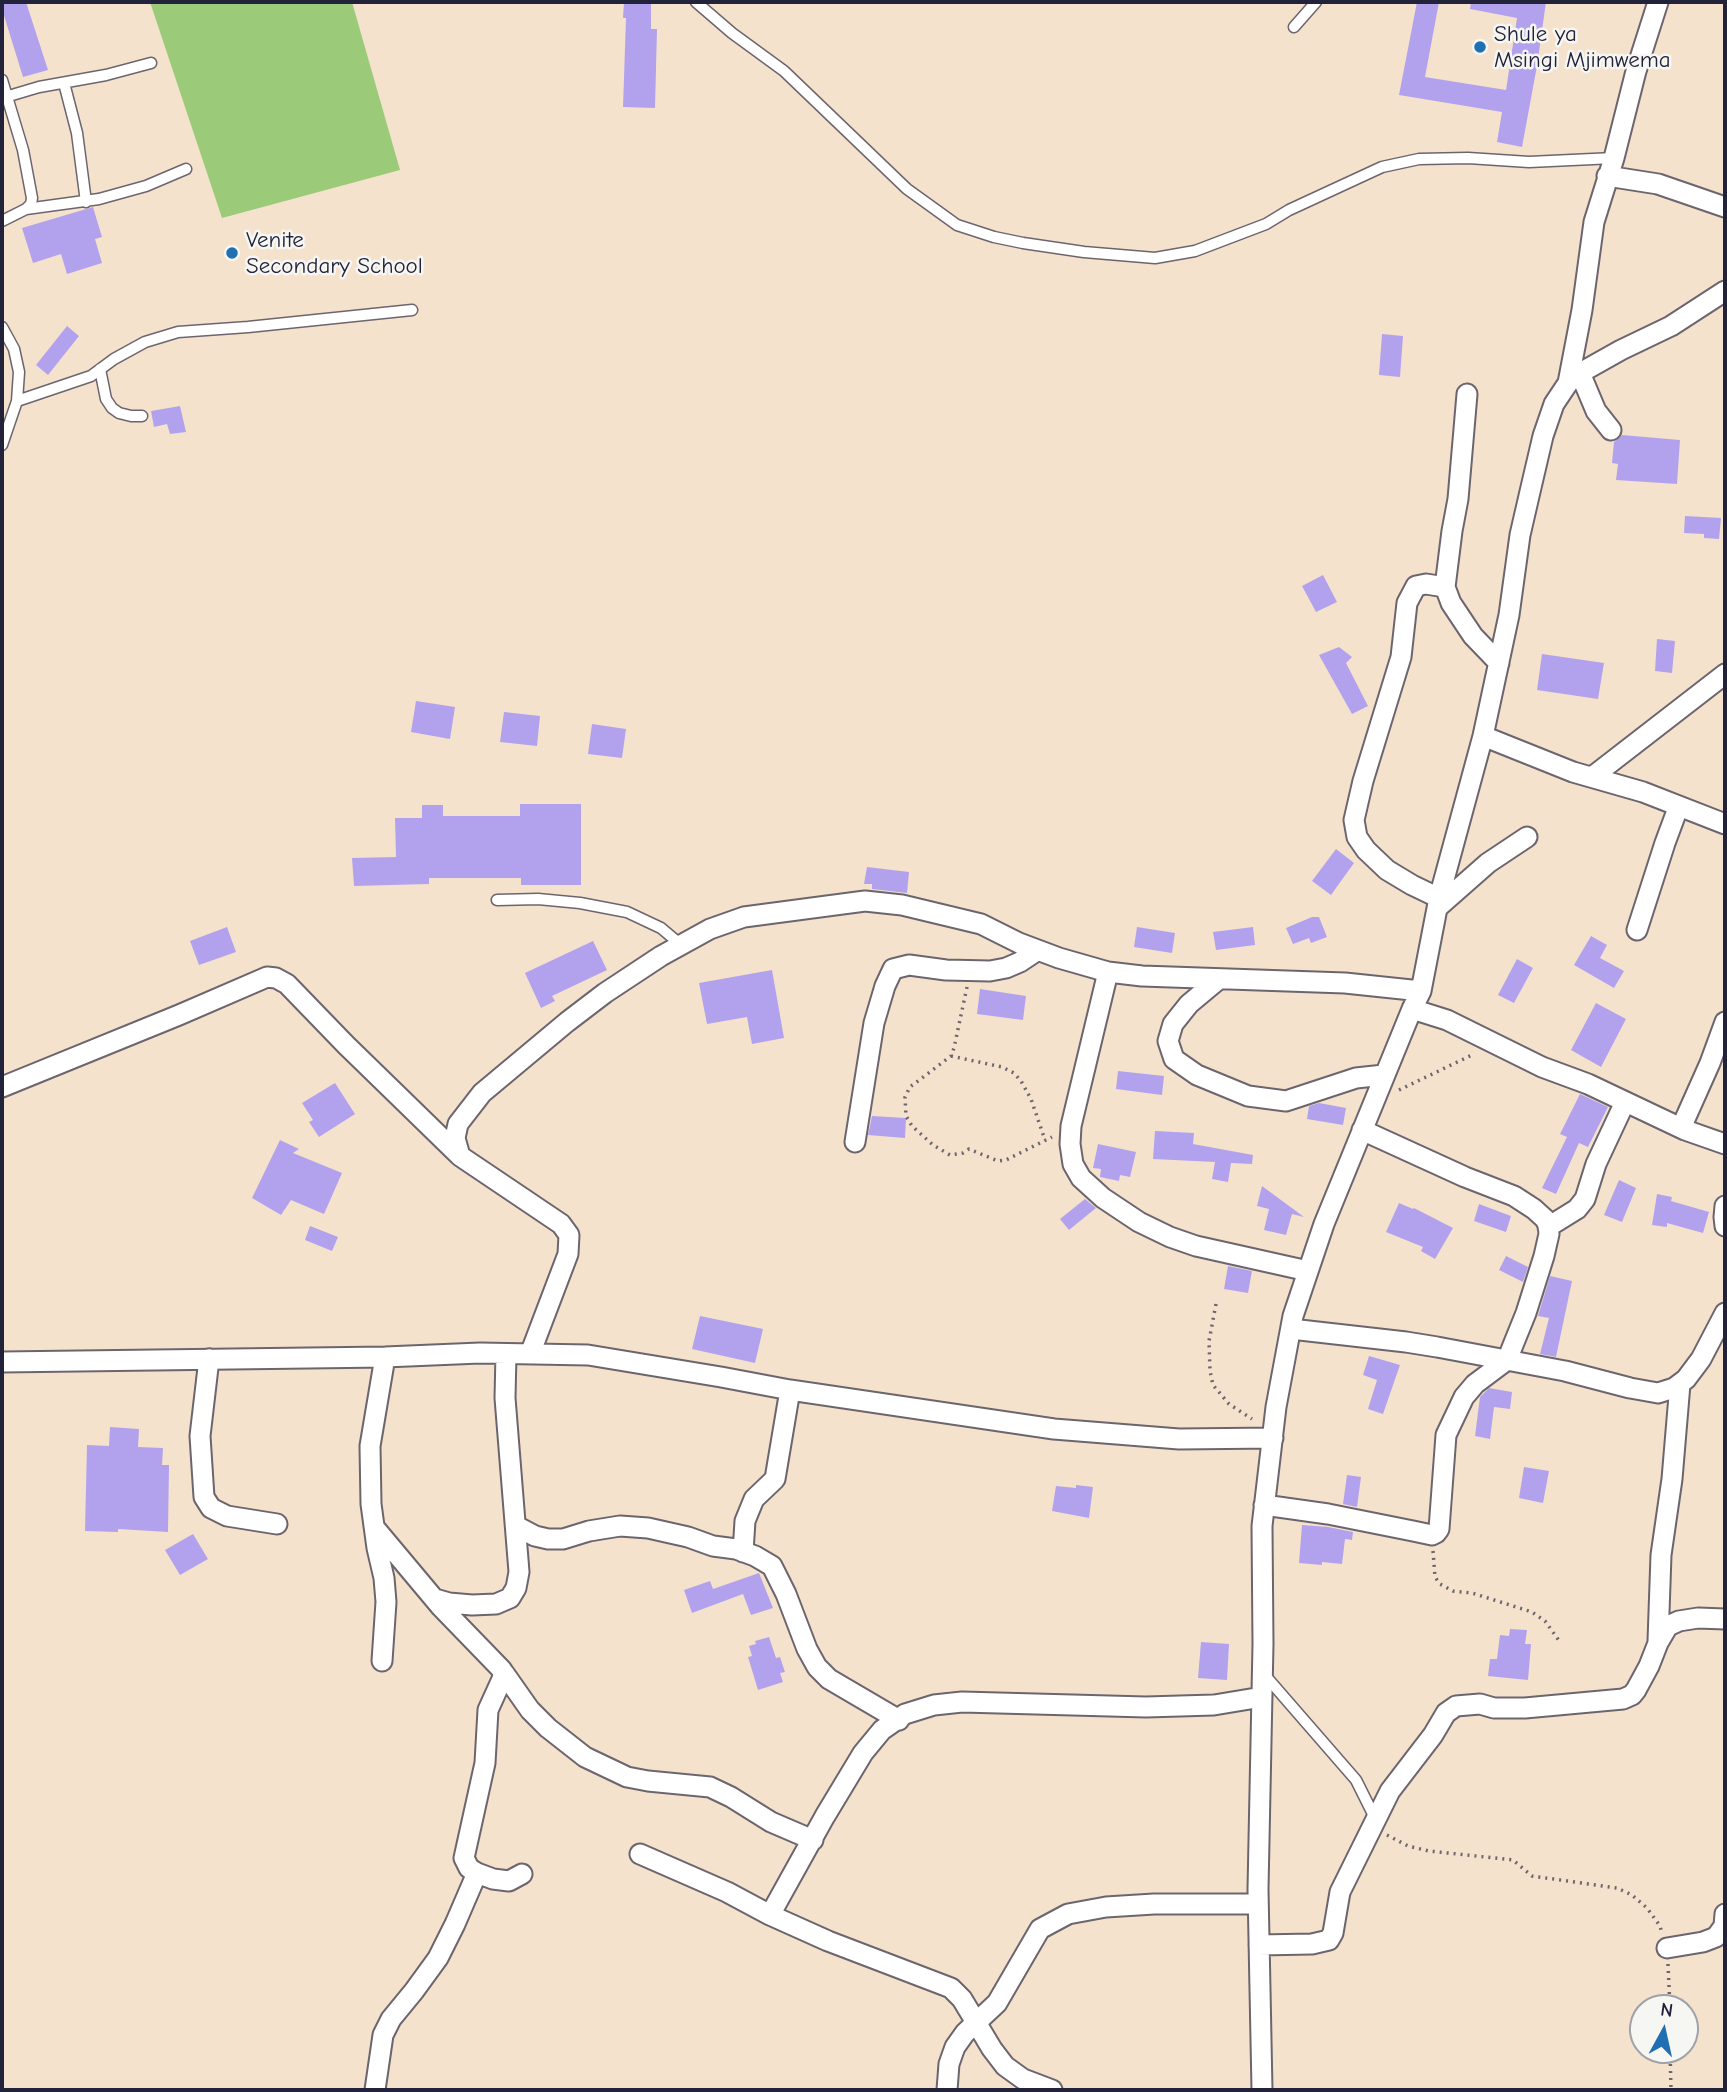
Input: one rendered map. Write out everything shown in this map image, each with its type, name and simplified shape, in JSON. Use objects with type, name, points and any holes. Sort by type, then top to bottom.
[{"type":"street","points":[[1611,430],[1574,378],[1594,222],[1658,2]]},
{"type":"street","points":[[1611,167],[1725,206]]},
{"type":"street","points":[[1262,2090],[1258,1904],[1262,1526],[1268,1464],[1291,1329],[1324,1224],[1384,1075],[1422,991],[1439,902],[1483,736],[1499,663],[1520,535],[1554,404],[1574,378],[1621,350],[1671,326],[1725,291]]},
{"type":"street","points":[[1467,394],[1458,499],[1445,587],[1451,603],[1473,636],[1499,663]]},
{"type":"street","points":[[1439,902],[1387,870],[1366,850],[1357,837],[1354,820],[1363,781],[1401,657],[1408,603],[1416,586],[1426,584],[1445,587]]},
{"type":"street","points":[[1592,777],[1725,674]]},
{"type":"street","points":[[1483,736],[1573,772],[1643,792],[1678,808],[1725,824]]},
{"type":"street","points":[[1637,930],[1678,808]]},
{"type":"street","points":[[1439,902],[1488,863],[1527,837]]},
{"type":"street","points":[[460,1156],[455,1138],[458,1124],[482,1093],[514,1065],[605,993],[680,944],[710,929],[744,917],[865,901],[902,905],[981,924],[1038,950],[1108,972],[1142,976],[1321,982],[1422,991]]},
{"type":"street","points":[[855,1142],[874,1023],[893,969],[909,965],[946,970],[990,971],[1020,962],[1038,950]]},
{"type":"street","points":[[1108,972],[1071,1129],[1073,1164],[1081,1178],[1103,1198],[1139,1222],[1170,1237],[1196,1246],[1308,1271]]},
{"type":"street","points":[[2,1087],[267,977],[276,978],[287,984],[460,1156],[561,1224],[569,1235],[568,1254],[530,1354]]},
{"type":"street","points":[[1219,979],[1189,1004],[1173,1024],[1168,1041],[1174,1059],[1197,1075],[1248,1096],[1286,1101],[1356,1078],[1384,1075]]},
{"type":"street","points":[[1412,1009],[1447,1020],[1542,1066],[1588,1084],[1681,1128],[1725,1144]]},
{"type":"street","points":[[1681,1128],[1725,1022]]},
{"type":"street","points":[[1548,1227],[1577,1209],[1585,1199],[1596,1164],[1625,1102]]},
{"type":"street","points":[[1264,1505],[1359,1519],[1432,1535],[1439,1529],[1446,1435],[1464,1397],[1475,1384],[1507,1360],[1547,1244],[1548,1227],[1545,1219],[1514,1196],[1362,1130]]},
{"type":"street","points":[[1725,1206],[1725,1226]]},
{"type":"street","points":[[1291,1329],[1406,1342],[1658,1392],[1674,1388],[1686,1379],[1701,1359],[1725,1313]]},
{"type":"street","points":[[2,1362],[385,1357],[480,1353],[588,1355],[790,1390],[1054,1429],[1180,1438],[1273,1433]]},
{"type":"street","points":[[435,1599],[449,1604],[496,1604],[510,1598],[516,1588],[519,1572],[505,1398],[506,1354]]},
{"type":"street","points":[[382,1661],[386,1602],[371,1504],[370,1446],[385,1357]]},
{"type":"street","points":[[209,1359],[200,1436],[204,1497],[211,1508],[227,1516],[277,1524]]},
{"type":"street","points":[[1658,1643],[1661,1555],[1672,1479],[1680,1384]]},
{"type":"street","points":[[743,1552],[745,1521],[754,1499],[775,1479],[790,1390]]},
{"type":"street","points":[[516,1526],[548,1539],[563,1539],[620,1526],[648,1528],[755,1556],[772,1566],[807,1649],[823,1673],[899,1720]]},
{"type":"street","points":[[374,1527],[435,1599],[497,1663],[530,1710],[585,1757],[627,1777],[710,1787],[771,1822],[813,1840]]},
{"type":"street","points":[[1259,1945],[1312,1944],[1329,1940],[1333,1933],[1340,1892],[1390,1791],[1433,1735],[1446,1713],[1456,1706],[1480,1704],[1494,1708],[1525,1708],[1623,1699],[1636,1690],[1668,1626],[1698,1618],[1725,1619]]},
{"type":"street","points":[[504,1674],[488,1710],[485,1763],[465,1848],[465,1863],[477,1873],[493,1879],[509,1881],[522,1874]]},
{"type":"street","points":[[770,1915],[863,1753],[882,1730],[905,1714],[934,1705],[962,1702],[1146,1707],[1214,1705],[1262,1697]]},
{"type":"street","points":[[640,1854],[828,1941],[951,1988],[962,1999],[1005,2066],[1023,2079],[1052,2090]]},
{"type":"street","points":[[374,2090],[383,2035],[391,2019],[438,1958],[477,1873]]},
{"type":"street","points":[[947,2090],[949,2064],[955,2047],[964,2034],[997,2003],[1040,1929],[1068,1914],[1106,1907],[1258,1904]]},
{"type":"street","points":[[1667,1948],[1716,1937],[1724,1926],[1725,1914]]},
{"type":"lane","points":[[1294,27],[1317,2]]},
{"type":"lane","points":[[698,3],[732,33],[785,71],[907,189],[957,225],[1023,243],[1106,255],[1155,258],[1195,251],[1266,224],[1312,199],[1382,167],[1419,159],[1468,158],[1611,167]]},
{"type":"lane","points":[[5,97],[151,63]]},
{"type":"lane","points":[[2,80],[32,191],[31,204],[2,221]]},
{"type":"lane","points":[[64,83],[77,133],[86,202]]},
{"type":"lane","points":[[26,209],[86,202],[146,186],[186,169]]},
{"type":"lane","points":[[17,401],[91,376],[114,359],[145,342],[178,332],[412,310]]},
{"type":"lane","points":[[2,327],[14,349],[19,373],[17,401],[2,445]]},
{"type":"lane","points":[[100,369],[107,399],[112,408],[119,413],[142,416]]},
{"type":"lane","points":[[497,900],[538,899],[580,903],[627,912],[661,929],[680,944]]},
{"type":"lane","points":[[1262,1672],[1356,1780],[1375,1819]]},
{"type":"path","points":[[971,971],[951,1056],[910,1087],[905,1097],[906,1116],[912,1126],[933,1145],[950,1155],[969,1149],[998,1161],[1017,1156],[1071,1129]]},
{"type":"path","points":[[1373,1104],[1411,1083],[1497,1044]]},
{"type":"path","points":[[951,1056],[1014,1073],[1031,1099],[1045,1140]]},
{"type":"path","points":[[1216,1304],[1209,1341],[1213,1385],[1229,1404],[1273,1433]]},
{"type":"path","points":[[1432,1535],[1433,1565],[1435,1577],[1440,1584],[1453,1591],[1472,1593],[1532,1612],[1545,1622],[1560,1642]]},
{"type":"path","points":[[1375,1819],[1391,1838],[1408,1846],[1458,1856],[1505,1858],[1519,1863],[1527,1874],[1532,1876],[1617,1888],[1632,1895],[1647,1908],[1660,1927],[1667,1948],[1670,1994]]},
{"type":"path","points":[[1670,2064],[1671,2090]]},
{"type":"green space","points":[[150,2],[352,2],[400,170],[222,218]]},
{"type":"building","points":[[2,2],[26,2],[48,70],[23,77]]},
{"type":"building","points":[[624,2],[651,2],[651,29],[657,29],[655,108],[623,107],[626,18],[623,18]]},
{"type":"building","points":[[1417,2],[1439,2],[1425,77],[1506,90],[1517,18],[1470,9],[1471,2],[1546,2],[1522,147],[1497,142],[1502,112],[1399,95]]},
{"type":"building","points":[[93,207],[102,237],[95,239],[102,263],[67,274],[61,254],[33,263],[22,228]]},
{"type":"building","points":[[67,326],[79,336],[48,375],[36,365]]},
{"type":"building","points":[[1382,334],[1403,336],[1400,377],[1379,375]]},
{"type":"building","points":[[180,406],[186,432],[170,434],[167,424],[154,427],[151,411]]},
{"type":"building","points":[[1622,435],[1680,440],[1677,484],[1616,480],[1618,464],[1612,463],[1614,442]]},
{"type":"building","points":[[1685,516],[1721,518],[1719,539],[1704,538],[1704,534],[1684,533]]},
{"type":"building","points":[[1323,575],[1337,602],[1316,612],[1302,586]]},
{"type":"building","points":[[1657,639],[1675,641],[1672,673],[1655,671]]},
{"type":"building","points":[[1339,647],[1352,657],[1346,663],[1368,706],[1352,714],[1319,655]]},
{"type":"building","points":[[1542,654],[1604,663],[1598,699],[1537,690]]},
{"type":"building","points":[[416,701],[455,707],[450,739],[411,732]]},
{"type":"building","points":[[504,712],[540,716],[537,746],[500,742]]},
{"type":"building","points":[[592,724],[626,729],[622,758],[588,754]]},
{"type":"building","points":[[520,804],[581,804],[581,885],[521,885],[521,878],[429,878],[429,884],[354,886],[352,858],[396,857],[395,818],[422,818],[422,805],[443,805],[443,816],[520,816]]},
{"type":"building","points":[[1336,849],[1354,863],[1331,895],[1312,881]]},
{"type":"building","points":[[867,867],[909,872],[907,893],[872,889],[872,884],[864,884]]},
{"type":"building","points":[[1312,917],[1319,917],[1327,937],[1311,943],[1309,938],[1293,944],[1286,928]]},
{"type":"building","points":[[227,927],[236,952],[199,965],[190,941]]},
{"type":"building","points":[[1137,927],[1175,933],[1172,953],[1134,947]]},
{"type":"building","points":[[1253,927],[1255,945],[1216,950],[1213,932]]},
{"type":"building","points":[[1591,936],[1607,945],[1600,958],[1624,971],[1614,988],[1574,965]]},
{"type":"building","points":[[593,941],[607,970],[552,996],[555,1001],[541,1008],[525,973]]},
{"type":"building","points":[[1517,959],[1533,968],[1514,1003],[1498,995]]},
{"type":"building","points":[[772,970],[784,1038],[752,1044],[747,1017],[707,1024],[699,983]]},
{"type":"building","points":[[980,989],[1026,996],[1023,1020],[977,1014]]},
{"type":"building","points":[[1596,1003],[1626,1019],[1601,1067],[1571,1050]]},
{"type":"building","points":[[1118,1071],[1164,1076],[1162,1095],[1116,1089]]},
{"type":"building","points":[[335,1083],[355,1114],[319,1137],[309,1122],[313,1120],[302,1103]]},
{"type":"building","points":[[1580,1094],[1608,1107],[1588,1147],[1579,1143],[1556,1194],[1542,1188],[1567,1137],[1560,1134]]},
{"type":"building","points":[[1319,1103],[1346,1108],[1343,1125],[1307,1119],[1309,1106]]},
{"type":"building","points":[[872,1116],[906,1118],[905,1138],[868,1135]]},
{"type":"building","points":[[1155,1131],[1194,1133],[1193,1144],[1253,1155],[1252,1164],[1231,1163],[1228,1182],[1212,1179],[1215,1162],[1153,1159]]},
{"type":"building","points":[[280,1140],[299,1149],[293,1153],[342,1173],[324,1214],[291,1200],[281,1215],[252,1198]]},
{"type":"building","points":[[1098,1144],[1136,1152],[1130,1177],[1120,1175],[1119,1181],[1100,1177],[1101,1169],[1093,1168]]},
{"type":"building","points":[[1619,1180],[1636,1188],[1622,1222],[1604,1215]]},
{"type":"building","points":[[1262,1186],[1304,1217],[1292,1214],[1286,1235],[1264,1230],[1269,1209],[1257,1206]]},
{"type":"building","points":[[1657,1194],[1709,1212],[1703,1233],[1667,1223],[1667,1227],[1652,1225]]},
{"type":"building","points":[[1085,1199],[1096,1208],[1069,1230],[1060,1219]]},
{"type":"building","points":[[1399,1203],[1453,1228],[1435,1259],[1421,1251],[1423,1247],[1386,1232]]},
{"type":"building","points":[[1479,1204],[1511,1216],[1506,1232],[1474,1221]]},
{"type":"building","points":[[310,1226],[338,1237],[332,1251],[305,1240]]},
{"type":"building","points":[[1506,1256],[1528,1267],[1523,1282],[1499,1270]]},
{"type":"building","points":[[1228,1266],[1252,1271],[1248,1293],[1224,1289]]},
{"type":"building","points":[[1550,1276],[1572,1281],[1556,1357],[1540,1354],[1549,1318],[1538,1316]]},
{"type":"building","points":[[700,1316],[763,1329],[755,1363],[692,1349]]},
{"type":"building","points":[[1369,1356],[1400,1365],[1383,1414],[1368,1409],[1377,1380],[1363,1375]]},
{"type":"building","points":[[1489,1388],[1512,1392],[1510,1409],[1494,1407],[1490,1439],[1475,1436],[1480,1397]]},
{"type":"building","points":[[110,1427],[139,1429],[138,1447],[163,1448],[162,1465],[169,1465],[168,1532],[118,1529],[118,1532],[85,1531],[87,1445],[109,1446]]},
{"type":"building","points":[[1524,1467],[1549,1471],[1543,1503],[1519,1498]]},
{"type":"building","points":[[1347,1475],[1361,1477],[1357,1507],[1343,1504]]},
{"type":"building","points":[[1076,1485],[1093,1487],[1089,1518],[1052,1511],[1056,1486],[1076,1488]]},
{"type":"building","points":[[1302,1525],[1353,1532],[1352,1540],[1345,1539],[1342,1564],[1299,1563]]},
{"type":"building","points":[[193,1534],[208,1559],[180,1575],[165,1550]]},
{"type":"building","points":[[759,1573],[773,1608],[751,1615],[743,1594],[692,1613],[684,1590],[710,1581],[713,1589]]},
{"type":"building","points":[[1510,1629],[1527,1630],[1525,1644],[1531,1644],[1528,1680],[1488,1676],[1490,1659],[1497,1659],[1500,1635],[1509,1636]]},
{"type":"building","points":[[769,1637],[776,1658],[780,1657],[785,1672],[780,1673],[783,1682],[758,1690],[748,1657],[752,1656],[749,1646]]},
{"type":"building","points":[[1201,1642],[1229,1644],[1227,1680],[1198,1678]]},
{"type":"place","name":"Shule ya Msingi Mjimwema","points":[[1480,47]]},
{"type":"place","name":"Venite Secondary School","points":[[232,253]]}]
